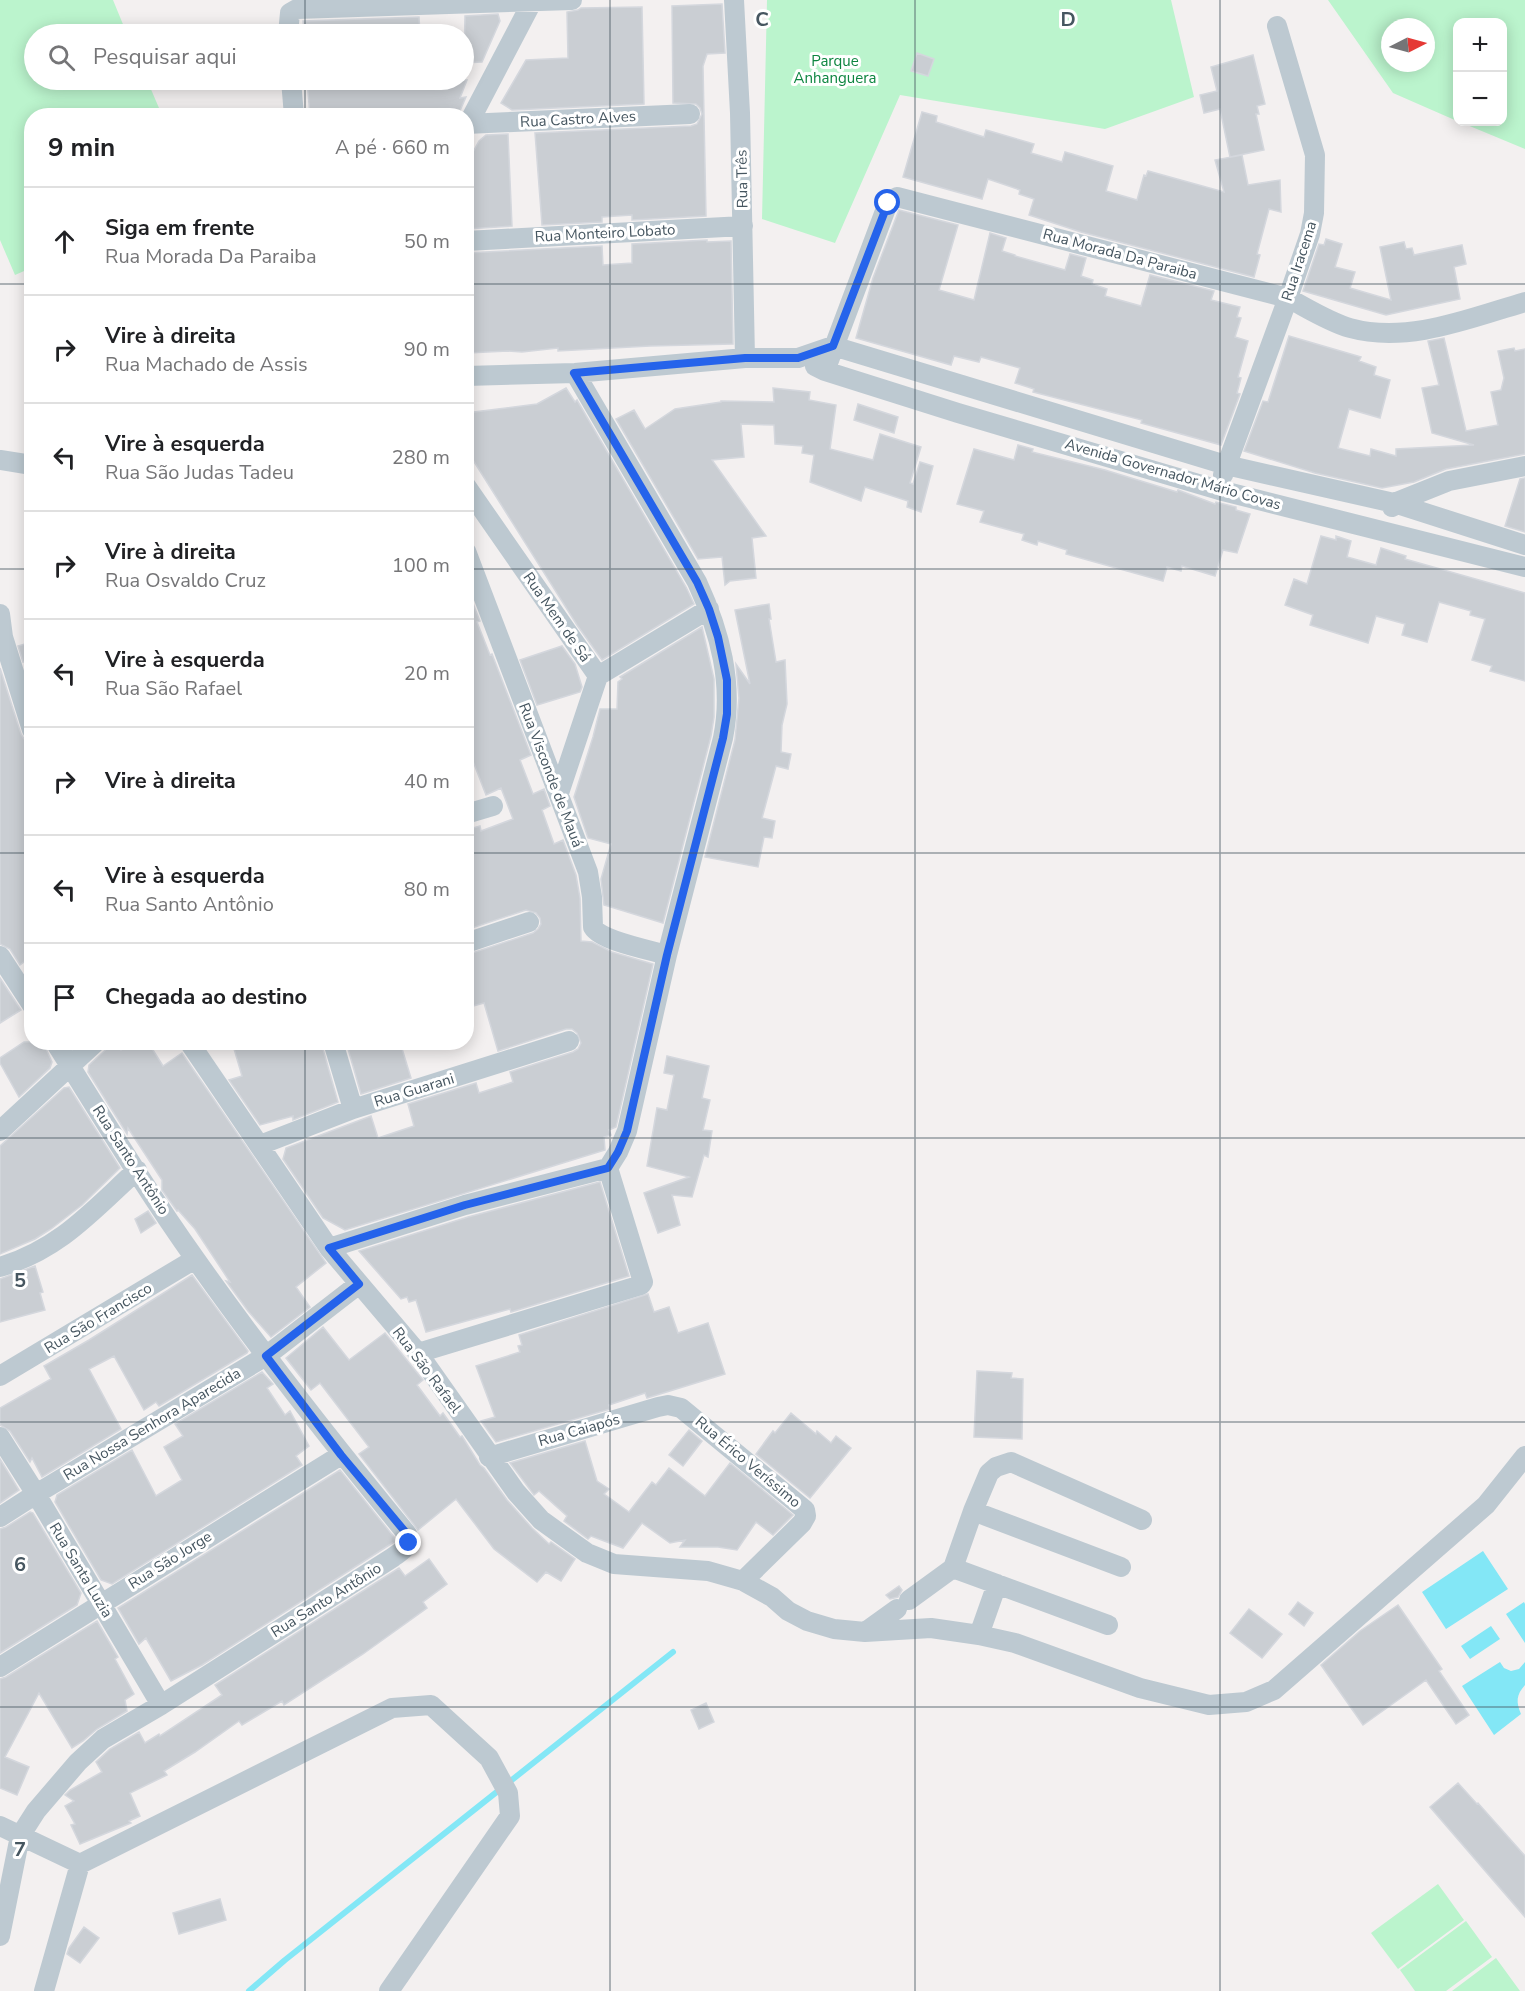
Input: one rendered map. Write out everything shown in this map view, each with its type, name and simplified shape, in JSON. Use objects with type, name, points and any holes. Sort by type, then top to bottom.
[{"type":"street","points":[[289,24],[290,13],[306,8],[572,0]]},
{"type":"street","name":"Rua Três","points":[[734,0],[740,113],[745,358]]},
{"type":"street","points":[[474,113],[532,1]]},
{"type":"street","name":"Rua Iracema","points":[[1219,490],[1310,234],[1314,213],[1315,154],[1277,26]]},
{"type":"street","points":[[292,90],[293,108]]},
{"type":"street","name":"Rua Castro Alves","points":[[474,126],[690,114]]},
{"type":"street","name":"Rua Morada Da Paraiba","points":[[825,371],[888,203],[897,197],[1287,298],[1347,328],[1371,333],[1390,334],[1451,323],[1525,302]]},
{"type":"street","name":"Rua Monteiro Lobato","points":[[474,241],[743,226]]},
{"type":"street","points":[[474,376],[574,373],[745,358],[798,358],[833,346]]},
{"type":"street","name":"Avenida Governador Mário Covas","points":[[833,346],[1226,465],[1394,503],[1525,544]]},
{"type":"street","name":"Avenida Governador Mário Covas","points":[[798,358],[825,371],[958,413],[1219,490],[1525,567]]},
{"type":"street","points":[[329,1248],[465,1205],[608,1168],[627,1131],[667,955],[726,726],[727,680],[709,609],[680,553],[574,373]]},
{"type":"street","points":[[1026,432],[1033,407]]},
{"type":"street","points":[[0,460],[24,464]]},
{"type":"street","points":[[1383,530],[1394,503],[1449,481],[1525,465]]},
{"type":"street","name":"Rua Mem de Sá","points":[[474,498],[598,676],[559,793]]},
{"type":"street","name":"Rua Visconde de Mauá","points":[[474,572],[588,872],[592,897],[592,922],[595,931],[606,937],[667,955]]},
{"type":"street","points":[[598,676],[709,609]]},
{"type":"street","points":[[0,614],[1,637],[24,689]]},
{"type":"street","points":[[474,812],[493,806]]},
{"type":"street","points":[[474,940],[529,922]]},
{"type":"street","points":[[0,956],[24,993]]},
{"type":"street","name":"Rua Guarani","points":[[260,1145],[353,1109],[570,1041]]},
{"type":"street","name":"Rua Santo Antônio","points":[[20,1836],[36,1811],[78,1762],[103,1739],[161,1705],[392,1558],[408,1545],[407,1534],[341,1455],[195,1259],[60,1050]]},
{"type":"street","points":[[0,1131],[87,1050]]},
{"type":"street","name":"Rua São Rafael","points":[[195,1050],[329,1248],[418,1353],[489,1457],[530,1509],[586,1554],[614,1564],[708,1571],[743,1581],[772,1597],[788,1611],[807,1621],[834,1629],[865,1632],[931,1628],[979,1635],[1015,1643],[1140,1688],[1176,1698],[1209,1705],[1246,1702],[1274,1690],[1428,1557],[1486,1505],[1525,1456]]},
{"type":"street","points":[[335,1050],[353,1109]]},
{"type":"street","points":[[418,1353],[642,1284],[643,1277],[608,1168]]},
{"type":"street","points":[[0,1267],[27,1258],[62,1238],[137,1170]]},
{"type":"street","name":"Rua São Francisco","points":[[0,1376],[195,1259]]},
{"type":"street","name":"Rua Nossa Senhora Aparecida","points":[[0,1517],[266,1356],[359,1284]]},
{"type":"street","name":"Rua Caiapós","points":[[489,1457],[668,1406]]},
{"type":"street","name":"Rua Érico Veríssimo","points":[[668,1406],[686,1410],[805,1510],[806,1516],[802,1522],[743,1581]]},
{"type":"street","name":"Rua Santa Luzia","points":[[0,1437],[161,1705]]},
{"type":"street","name":"Rua São Jorge","points":[[0,1667],[341,1455]]},
{"type":"street","points":[[865,1632],[953,1568],[989,1473],[996,1467],[1011,1462],[1142,1520]]},
{"type":"street","points":[[973,1511],[1121,1567]]},
{"type":"street","points":[[953,1568],[1108,1625]]},
{"type":"street","points":[[979,1635],[997,1584]]},
{"type":"street","points":[[44,1991],[80,1864],[392,1708],[431,1705],[489,1758],[505,1786],[510,1816],[389,1991]]},
{"type":"street","points":[[0,1826],[80,1864]]},
{"type":"street","points":[[0,1936],[20,1836]]},
{"type":"green space","points":[[0,0],[113,0],[123,24],[24,24],[24,90],[151,90],[159,108],[24,108],[24,271],[15,275],[0,240]]},
{"type":"green space","name":"Parque Anhanguera","points":[[767,0],[1171,0],[1194,97],[1105,129],[900,95],[835,243],[762,219]]},
{"type":"green space","points":[[1328,0],[1525,0],[1525,149],[1470,126],[1507,126],[1507,18],[1453,18],[1453,119],[1393,93]]},
{"type":"green space","points":[[1438,1884],[1464,1920],[1398,1969],[1371,1933]]},
{"type":"green space","points":[[1466,1921],[1492,1957],[1446,1991],[1415,1991],[1400,1970]]},
{"type":"green space","points":[[1496,1958],[1520,1991],[1452,1991]]},
{"type":"water","points":[[1483,1551],[1508,1589],[1446,1629],[1422,1592]]},
{"type":"water","points":[[1524,1602],[1525,1604],[1525,1643],[1506,1614]]},
{"type":"water","points":[[1491,1626],[1500,1639],[1470,1659],[1461,1646]]},
{"type":"water","points":[[1500,1662],[1504,1668],[1511,1671],[1519,1669],[1525,1662],[1525,1685],[1518,1699],[1521,1714],[1494,1735],[1462,1686]]},
{"type":"building","points":[[722,4],[725,53],[707,54],[703,66],[706,216],[632,220],[632,215],[602,217],[602,222],[542,225],[535,133],[697,124],[702,114],[696,104],[673,103],[672,6]]},
{"type":"building","points":[[642,7],[644,104],[512,110],[501,103],[526,60],[568,58],[567,12],[581,8]]},
{"type":"building","points":[[498,14],[500,21],[482,62],[474,62],[474,24],[465,24],[465,16]]},
{"type":"building","points":[[419,17],[419,24],[303,24],[303,21]]},
{"type":"building","points":[[917,53],[934,59],[928,76],[911,71]]},
{"type":"building","points":[[1253,55],[1265,104],[1257,106],[1259,114],[1256,114],[1264,150],[1230,157],[1220,109],[1204,113],[1200,95],[1217,91],[1211,67]]},
{"type":"building","points":[[308,90],[463,90],[460,98],[466,97],[461,108],[309,108]]},
{"type":"building","points":[[922,112],[937,116],[936,122],[984,137],[986,130],[1034,144],[1031,153],[1062,162],[1065,152],[1113,166],[1106,191],[1137,200],[1144,175],[1146,176],[1148,171],[1224,192],[1215,160],[1242,155],[1248,185],[1280,180],[1281,212],[1269,209],[1257,254],[1260,255],[1254,277],[1081,232],[1029,215],[1034,199],[1019,194],[1020,190],[988,179],[982,199],[903,177]]},
{"type":"building","points":[[508,134],[512,226],[474,228],[474,150],[486,135]]},
{"type":"building","points":[[899,210],[958,225],[939,290],[974,300],[990,233],[1006,238],[1002,251],[1065,270],[1070,254],[1086,258],[1081,276],[1093,280],[1092,284],[1107,289],[1105,296],[1141,306],[1150,275],[1214,291],[1211,300],[1240,307],[1237,317],[1241,318],[1235,337],[1248,341],[1238,377],[1241,378],[1237,393],[1240,394],[1221,445],[1141,423],[1142,420],[1033,392],[1034,389],[1015,383],[1020,368],[981,357],[979,362],[954,356],[951,365],[856,338],[873,278]]},
{"type":"building","points":[[1326,239],[1342,244],[1335,267],[1355,272],[1350,288],[1391,300],[1380,247],[1404,242],[1406,249],[1412,248],[1414,255],[1462,245],[1466,264],[1454,267],[1460,299],[1386,315],[1303,291],[1319,244],[1324,245]]},
{"type":"building","points":[[731,241],[733,344],[558,351],[558,348],[522,352],[474,353],[474,253],[602,246],[603,265],[632,263],[632,244]]},
{"type":"building","points":[[1289,336],[1361,357],[1359,361],[1376,367],[1374,375],[1390,380],[1380,418],[1349,409],[1338,448],[1370,456],[1371,449],[1396,456],[1396,449],[1474,445],[1432,433],[1422,388],[1439,385],[1428,341],[1444,338],[1466,431],[1498,425],[1491,392],[1501,390],[1504,378],[1498,351],[1514,348],[1515,351],[1525,349],[1525,454],[1446,469],[1414,482],[1382,488],[1315,473],[1244,451],[1263,401],[1268,402]]},
{"type":"building","points":[[566,388],[575,402],[577,400],[694,604],[602,660],[577,625],[474,462],[474,412],[537,404]]},
{"type":"building","points":[[773,388],[810,392],[809,400],[836,405],[830,449],[873,460],[880,434],[921,447],[910,483],[913,484],[920,462],[933,466],[921,512],[907,507],[908,501],[865,487],[861,501],[810,482],[814,455],[802,453],[803,446],[775,444],[774,425],[741,424],[744,457],[712,460],[766,536],[752,538],[756,578],[730,581],[725,585],[722,557],[698,559],[616,419],[634,410],[645,429],[675,409],[721,401],[774,402]]},
{"type":"building","points":[[858,404],[898,417],[894,433],[854,420]]},
{"type":"building","points":[[1018,445],[1033,449],[1032,452],[1105,470],[1177,492],[1178,490],[1215,504],[1216,502],[1236,507],[1236,510],[1250,514],[1237,553],[1223,550],[1215,576],[1182,566],[1181,571],[1167,567],[1163,581],[1066,554],[1067,550],[1038,541],[1037,545],[1022,540],[1024,534],[980,522],[984,511],[957,504],[974,449],[1014,460]]},
{"type":"building","points":[[1525,478],[1525,532],[1505,526],[1520,479]]},
{"type":"building","points":[[1321,536],[1336,540],[1336,536],[1351,541],[1347,557],[1376,565],[1381,548],[1406,556],[1405,559],[1525,593],[1525,681],[1490,671],[1492,666],[1472,660],[1485,619],[1470,615],[1471,611],[1439,602],[1427,642],[1402,635],[1405,624],[1376,616],[1368,643],[1310,625],[1313,615],[1285,605],[1294,579],[1307,584]]},
{"type":"building","points":[[769,604],[776,662],[785,660],[787,704],[782,725],[781,752],[791,754],[788,769],[776,766],[762,818],[775,821],[772,838],[764,837],[758,867],[705,857],[735,740],[739,698],[736,664],[750,684],[735,610]]},
{"type":"building","points":[[474,606],[480,621],[477,622],[490,655],[492,654],[531,755],[520,760],[533,794],[544,789],[550,806],[542,810],[554,844],[563,840],[576,875],[580,898],[581,941],[592,942],[612,952],[653,964],[616,1127],[609,1130],[611,1135],[604,1137],[605,1150],[345,1230],[323,1218],[283,1159],[286,1148],[371,1116],[378,1138],[414,1126],[408,1104],[476,1083],[479,1093],[513,1082],[510,1072],[573,1052],[581,1043],[577,1033],[572,1029],[566,1029],[498,1051],[484,1003],[474,1006],[474,952],[533,933],[541,924],[536,913],[526,910],[474,927],[474,828],[480,826],[481,831],[513,819],[501,788],[486,795],[474,764]]},
{"type":"building","points":[[702,627],[714,679],[714,717],[663,923],[604,905],[601,879],[611,844],[588,838],[574,797],[600,709],[617,709],[618,682],[622,679],[620,677]]},
{"type":"building","points":[[24,644],[24,662],[23,662],[18,646]]},
{"type":"building","points":[[562,646],[575,664],[582,687],[580,692],[537,705],[520,660]]},
{"type":"building","points":[[0,668],[24,739],[24,962],[20,965],[10,949],[0,944]]},
{"type":"building","points":[[0,978],[21,1010],[0,1023]]},
{"type":"building","points":[[24,1042],[24,1050],[47,1050],[52,1062],[50,1068],[19,1097],[0,1063],[0,1058]]},
{"type":"building","points":[[105,1050],[153,1050],[163,1066],[182,1053],[326,1263],[296,1287],[310,1307],[271,1337],[226,1281],[230,1282],[195,1229],[177,1211],[162,1190],[162,1180],[128,1128],[127,1134],[88,1072],[89,1065]]},
{"type":"building","points":[[234,1050],[323,1050],[338,1102],[293,1120],[293,1116],[260,1125],[229,1080],[242,1076]]},
{"type":"building","points":[[348,1050],[402,1050],[411,1078],[361,1094]]},
{"type":"building","points":[[667,1056],[709,1066],[702,1098],[710,1100],[703,1130],[712,1131],[708,1157],[704,1155],[692,1197],[672,1195],[680,1225],[658,1233],[644,1193],[689,1177],[647,1166],[657,1108],[667,1110],[674,1075],[664,1073]]},
{"type":"building","points":[[69,1087],[120,1168],[82,1205],[51,1229],[35,1239],[0,1254],[0,1146],[64,1088]]},
{"type":"building","points":[[600,1182],[629,1276],[511,1312],[510,1309],[426,1332],[416,1300],[409,1302],[407,1297],[401,1299],[359,1251],[468,1217]]},
{"type":"building","points":[[148,1211],[156,1223],[141,1233],[135,1219]]},
{"type":"building","points":[[35,1266],[43,1292],[40,1293],[45,1310],[0,1322],[0,1279]]},
{"type":"building","points":[[192,1275],[248,1351],[247,1353],[159,1406],[156,1402],[144,1410],[114,1356],[89,1369],[121,1429],[42,1477],[32,1458],[30,1462],[10,1431],[0,1425],[0,1408],[51,1379],[44,1366]]},
{"type":"building","points":[[648,1294],[654,1312],[669,1307],[678,1333],[708,1323],[725,1374],[647,1398],[645,1393],[609,1405],[610,1409],[496,1442],[481,1421],[495,1417],[476,1366],[520,1352],[518,1346],[522,1345],[519,1335]]},
{"type":"building","points":[[323,1327],[349,1360],[385,1333],[423,1380],[417,1385],[440,1416],[443,1413],[460,1437],[462,1436],[480,1465],[507,1500],[549,1544],[551,1542],[575,1559],[561,1581],[546,1572],[537,1582],[494,1549],[456,1499],[418,1530],[359,1454],[369,1447],[320,1383],[311,1390],[286,1358]]},
{"type":"building","points":[[977,1371],[1012,1373],[1011,1378],[1023,1379],[1022,1439],[974,1437]]},
{"type":"building","points":[[262,1372],[273,1384],[267,1388],[285,1415],[290,1411],[309,1446],[296,1456],[302,1465],[112,1584],[101,1580],[55,1502],[57,1495],[132,1450],[156,1496],[182,1480],[164,1447],[183,1436],[175,1424]]},
{"type":"building","points":[[791,1413],[831,1443],[836,1436],[851,1448],[810,1498],[756,1454],[773,1431],[775,1433]]},
{"type":"building","points":[[689,1430],[702,1441],[683,1466],[669,1455]]},
{"type":"building","points":[[585,1441],[597,1481],[609,1489],[604,1494],[629,1512],[652,1482],[656,1485],[669,1468],[705,1496],[730,1463],[793,1515],[773,1535],[756,1522],[737,1550],[718,1547],[680,1547],[685,1540],[670,1543],[642,1523],[623,1548],[591,1536],[588,1539],[564,1521],[567,1516],[539,1491],[534,1495],[510,1463]]},
{"type":"building","points":[[0,1459],[19,1490],[0,1503]]},
{"type":"building","points":[[340,1470],[394,1537],[394,1542],[202,1665],[171,1681],[146,1638],[139,1644],[118,1608]]},
{"type":"building","points":[[30,1512],[33,1513],[81,1593],[77,1605],[0,1653],[0,1529]]},
{"type":"building","points":[[429,1559],[447,1584],[423,1602],[427,1608],[363,1654],[284,1705],[282,1701],[242,1725],[239,1721],[164,1771],[167,1775],[130,1793],[140,1816],[129,1821],[131,1823],[80,1844],[71,1825],[75,1824],[65,1806],[74,1801],[65,1795],[102,1772],[96,1762],[110,1749],[139,1732],[145,1743],[159,1734],[160,1736],[222,1695],[215,1685],[399,1568],[405,1576]]},
{"type":"building","points":[[899,1586],[902,1590],[898,1597],[890,1599],[886,1595]]},
{"type":"building","points":[[1298,1602],[1313,1613],[1304,1626],[1289,1614]]},
{"type":"building","points":[[1398,1605],[1442,1669],[1439,1671],[1469,1715],[1456,1724],[1426,1680],[1363,1725],[1321,1665],[1360,1631]]},
{"type":"building","points":[[1249,1609],[1282,1634],[1262,1658],[1230,1633]]},
{"type":"building","points":[[97,1621],[118,1657],[115,1659],[134,1694],[125,1700],[127,1711],[97,1729],[72,1748],[39,1693],[5,1757],[29,1767],[17,1795],[0,1788],[0,1679]]},
{"type":"building","points":[[706,1703],[714,1722],[699,1729],[691,1710]]},
{"type":"building","points":[[1458,1783],[1525,1856],[1525,1917],[1430,1807]]},
{"type":"building","points":[[220,1899],[226,1920],[179,1934],[173,1913]]},
{"type":"building","points":[[84,1927],[99,1938],[80,1963],[67,1954]]},
{"type":"waterway","points":[[249,1991],[673,1652]]},
{"type":"route","points":[[409,1543],[407,1534],[341,1455],[266,1356],[359,1284],[329,1248],[465,1205],[608,1168],[627,1131],[667,955],[726,726],[727,680],[718,637],[709,609],[697,582],[574,373],[745,358],[798,358],[833,346],[888,203]]}]
